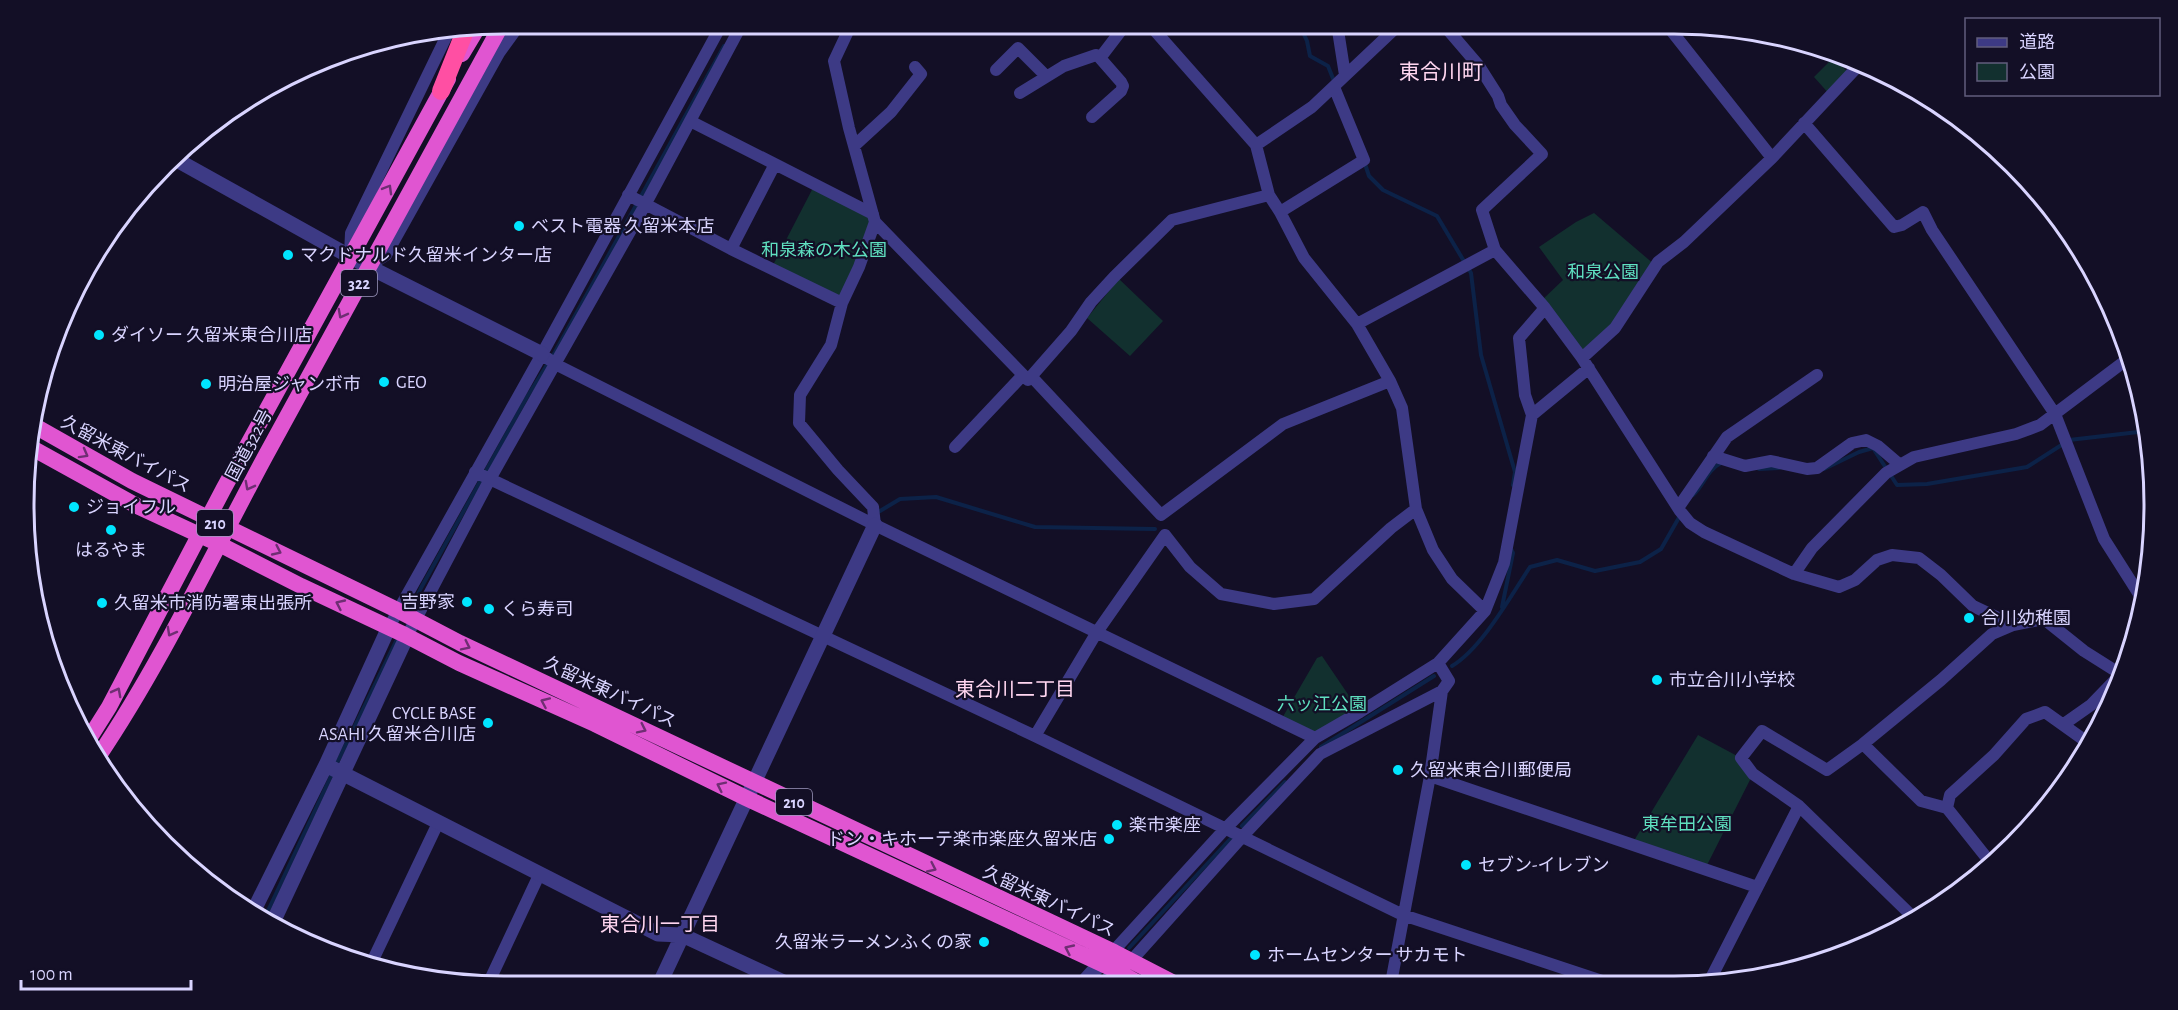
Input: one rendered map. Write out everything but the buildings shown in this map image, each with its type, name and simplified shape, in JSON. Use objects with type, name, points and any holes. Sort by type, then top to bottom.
[{"type":"highway","name":"国道322号","points":[[103,749],[219,543],[368,266],[496,35]]},
{"type":"highway","name":"国道322号","points":[[93,732],[109,707],[207,519],[350,255],[473,36]]},
{"type":"highway","points":[[441,91],[463,37]]},
{"type":"highway","name":"久留米東バイパス","points":[[41,430],[132,481],[407,615],[1107,973]]},
{"type":"highway","name":"久留米東バイパス","points":[[38,451],[137,506],[199,536],[219,543],[459,663],[1114,952],[1160,976]]},
{"type":"street","points":[[368,266],[386,255],[499,53],[513,34]]},
{"type":"street","points":[[257,904],[326,765],[399,632],[475,472],[717,34]]},
{"type":"street","points":[[276,915],[344,773],[407,615],[490,479],[645,205],[737,34]]},
{"type":"street","points":[[664,976],[875,525],[873,507],[838,470],[799,423],[800,395],[831,345],[842,303],[859,267],[874,218],[834,62],[846,34]]},
{"type":"street","points":[[1100,58],[1118,34]]},
{"type":"street","points":[[1158,34],[1256,145],[1269,195],[1304,258],[1357,324],[1390,381],[1401,408],[1416,509],[1433,550],[1452,579],[1485,611]]},
{"type":"street","points":[[1339,34],[1345,75]]},
{"type":"street","points":[[1256,145],[1312,107],[1389,34]]},
{"type":"street","points":[[1452,34],[1479,66],[1515,125],[1542,154],[1482,210],[1495,250],[1545,308],[1586,363],[1682,513],[1704,532],[1794,574],[1839,587],[1855,580],[1877,560],[1892,555],[1919,558],[1941,575],[1973,606],[2013,625]]},
{"type":"street","points":[[1674,34],[1772,159]]},
{"type":"street","points":[[350,255],[351,233],[445,39]]},
{"type":"street","points":[[996,70],[1018,48],[1046,76]]},
{"type":"street","points":[[1020,93],[1064,66],[1096,55],[1123,86],[1121,91],[1092,117]]},
{"type":"street","points":[[854,146],[891,112],[921,74],[915,67]]},
{"type":"street","points":[[1532,415],[1586,363],[1615,328],[1658,262],[1684,242],[1772,159],[1854,70]]},
{"type":"street","points":[[1280,212],[1364,160],[1334,87]]},
{"type":"street","points":[[690,121],[874,218],[1161,515],[1165,536],[1190,567],[1221,594],[1274,604],[1314,599],[1391,528],[1416,509]]},
{"type":"street","points":[[1804,123],[1894,227],[1902,225],[1923,212],[1932,230],[2055,414],[2104,539],[2135,588]]},
{"type":"street","points":[[182,163],[368,266],[542,354],[555,364],[875,525],[1315,738]]},
{"type":"street","points":[[731,249],[775,164]]},
{"type":"street","points":[[628,195],[731,249],[842,303]]},
{"type":"street","points":[[955,447],[1071,331],[1091,302],[1173,220],[1269,195]]},
{"type":"street","points":[[1357,324],[1495,250]]},
{"type":"street","points":[[1107,973],[1114,952],[1224,830],[1315,738],[1438,663],[1485,611],[1504,563],[1532,415],[1525,395],[1519,338],[1545,308]]},
{"type":"street","points":[[1794,574],[1812,548],[1886,473],[1899,464],[1914,457],[2016,434],[2040,425],[2122,364]]},
{"type":"street","points":[[1682,513],[1713,456],[1727,437],[1817,375]]},
{"type":"street","points":[[1161,515],[1283,424],[1390,381]]},
{"type":"street","points":[[1713,456],[1745,466],[1771,461],[1807,469],[1817,468],[1852,443],[1866,440],[1878,446],[1899,464]]},
{"type":"street","points":[[475,472],[1035,736],[1402,915],[1587,976]]},
{"type":"street","points":[[1035,736],[1098,632],[1165,536]]},
{"type":"street","points":[[1908,912],[1799,806],[1752,774],[1741,758],[1762,731],[1827,770],[1863,744],[1941,680],[1992,634],[2013,625],[2044,620],[2114,670]]},
{"type":"street","points":[[1392,976],[1430,776],[1442,691],[1449,681],[1438,663]]},
{"type":"street","points":[[1107,973],[1131,961],[1320,754],[1442,691]]},
{"type":"street","points":[[2064,724],[2091,705],[2105,691]]},
{"type":"street","points":[[1947,808],[1950,795],[1994,755],[2026,719],[2045,712],[2082,737]]},
{"type":"street","points":[[1863,744],[1921,801],[1947,808],[1986,857]]},
{"type":"street","points":[[326,765],[658,934],[682,936],[770,976]]},
{"type":"street","points":[[1430,776],[1756,887]]},
{"type":"street","points":[[1713,973],[1799,806]]},
{"type":"street","points":[[374,956],[438,823]]},
{"type":"street","points":[[492,975],[540,873]]},
{"type":"green space","points":[[1830,61],[1841,65],[1851,75],[1831,96],[1814,77]]},
{"type":"green space","name":"和泉森の木公園","points":[[815,184],[873,214],[842,303],[771,269]]},
{"type":"green space","name":"和泉公園","points":[[1594,213],[1655,265],[1615,328],[1582,358],[1540,302],[1563,280],[1539,247],[1576,222]]},
{"type":"green space","points":[[1119,279],[1163,321],[1130,356],[1087,318]]},
{"type":"green space","name":"六ッ江公園","points":[[1322,656],[1360,712],[1315,738],[1281,720],[1317,658]]},
{"type":"green space","name":"東牟田公園","points":[[1698,735],[1741,758],[1753,774],[1705,869],[1632,844]]},
{"type":"waterway","points":[[1304,34],[1310,56],[1328,66],[1334,81]]},
{"type":"waterway","points":[[410,611],[724,46]]},
{"type":"waterway","points":[[1364,161],[1369,176],[1383,190],[1437,216],[1471,273],[1481,355],[1515,472],[1513,485]]},
{"type":"waterway","points":[[2069,440],[2137,432]]},
{"type":"waterway","points":[[1824,469],[1859,452],[1873,448],[1897,485],[1927,484],[2027,467],[2063,444]]},
{"type":"waterway","points":[[1693,495],[1712,470],[1721,463]]},
{"type":"waterway","points":[[1759,469],[1779,468]]},
{"type":"waterway","points":[[880,511],[900,499],[936,497],[1035,527],[1155,529]]},
{"type":"waterway","points":[[1452,666],[1485,635],[1530,567],[1557,560],[1595,571],[1640,562],[1661,549],[1681,514]]},
{"type":"waterway","points":[[1502,607],[1513,553],[1510,547]]},
{"type":"waterway","points":[[336,765],[398,637]]},
{"type":"waterway","points":[[1321,747],[1434,676]]},
{"type":"waterway","points":[[268,911],[333,772]]},
{"type":"waterway","points":[[1242,826],[1285,782]]},
{"type":"waterway","points":[[1129,948],[1234,835]]},
{"type":"place","name":"ベスト電器 久留米本店","points":[[519,226]]},
{"type":"place","name":"マクドナルド久留米インター店","points":[[288,255]]},
{"type":"place","name":"ダイソー 久留米東合川店","points":[[99,335]]},
{"type":"place","name":"GEO","points":[[384,382]]},
{"type":"place","name":"明治屋ジャンボ市","points":[[206,384]]},
{"type":"place","name":"ジョイフル","points":[[74,507]]},
{"type":"place","name":"はるやま","points":[[111,530]]},
{"type":"place","name":"吉野家","points":[[467,602]]},
{"type":"place","name":"久留米市消防署東出張所","points":[[102,603]]},
{"type":"place","name":"くら寿司","points":[[489,609]]},
{"type":"place","name":"合川幼稚園","points":[[1969,618]]},
{"type":"place","name":"市立合川小学校","points":[[1657,680]]},
{"type":"place","name":"CYCLE BASE ASAHI 久留米合川店","points":[[488,723]]},
{"type":"place","name":"久留米東合川郵便局","points":[[1398,770]]},
{"type":"place","name":"楽市楽座","points":[[1117,825]]},
{"type":"place","name":"ドン・キホーテ楽市楽座久留米店","points":[[1109,839]]},
{"type":"place","name":"セブン-イレブン","points":[[1466,865]]},
{"type":"place","name":"久留米ラーメンふくの家","points":[[984,942]]},
{"type":"place","name":"ホームセンター サカモト","points":[[1255,955]]},
{"type":"district","name":"東合川町","points":[[1441,72]]},
{"type":"district","name":"東合川二丁目","points":[[1015,689]]},
{"type":"district","name":"東合川一丁目","points":[[660,924]]}]
